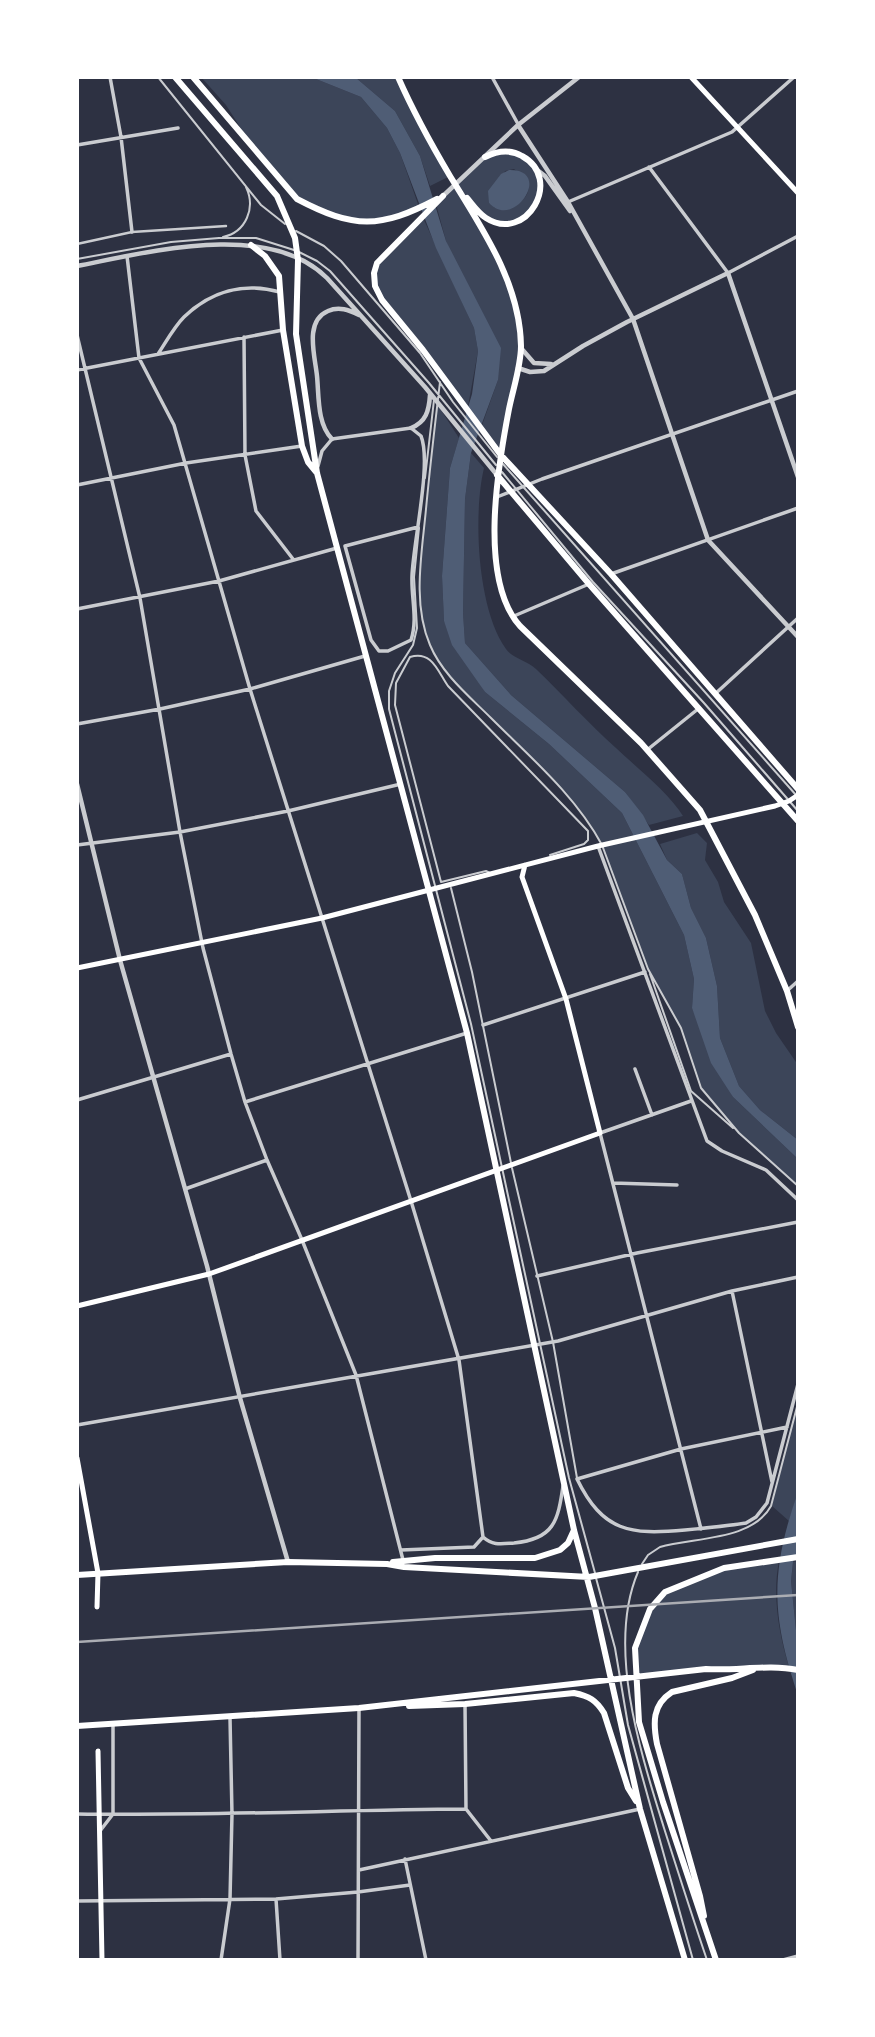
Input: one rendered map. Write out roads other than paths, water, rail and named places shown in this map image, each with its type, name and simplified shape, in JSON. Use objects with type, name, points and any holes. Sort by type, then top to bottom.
[{"type":"main road","points":[[192,77],[297,199],[340,219],[381,221],[409,214],[443,196]]},
{"type":"main road","points":[[398,77],[510,285],[521,348],[498,472],[497,560],[502,593],[512,616],[647,750],[707,820],[755,915],[787,991],[798,1027]]},
{"type":"main road","points":[[691,77],[798,192]]},
{"type":"main road","points":[[177,80],[277,196],[295,238],[298,260],[296,334],[317,473],[365,656],[432,889],[500,1169],[538,1345],[573,1530],[595,1608],[640,1809],[685,1960]]},
{"type":"main road","points":[[457,186],[482,216],[497,223],[511,223],[527,216],[537,203],[541,186],[536,169],[526,158],[512,152],[498,152],[485,157]]},
{"type":"main road","points":[[77,968],[322,918],[600,845],[786,802],[798,794],[611,574],[500,457],[455,400],[423,350],[382,300],[375,286],[374,273],[377,263],[443,196]]},
{"type":"main road","points":[[251,246],[265,256],[279,276],[283,330],[302,446],[308,462],[317,473]]},
{"type":"main road","points":[[498,472],[589,584],[786,802],[798,821]]},
{"type":"main road","points":[[77,1306],[209,1274],[600,1133],[566,999],[522,877],[525,865]]},
{"type":"main road","points":[[509,870],[522,877]]},
{"type":"main road","points":[[77,1458],[98,1573],[97,1607]]},
{"type":"main road","points":[[387,1564],[403,1560],[535,1558],[560,1550],[568,1543],[573,1530]]},
{"type":"main road","points":[[77,1575],[288,1562],[387,1564],[589,1577],[798,1539]]},
{"type":"main road","points":[[716,1960],[639,1722],[635,1648],[639,1632],[654,1601],[665,1592],[724,1567],[798,1557]]},
{"type":"main road","points":[[359,1708],[682,1671],[780,1667],[798,1670]]},
{"type":"main road","points":[[706,1932],[700,1896],[657,1744],[654,1715],[664,1697],[672,1692],[732,1678],[760,1668]]},
{"type":"main road","points":[[77,1726],[230,1715],[465,1704],[574,1693],[593,1699],[604,1713],[628,1788],[640,1809]]},
{"type":"main road","points":[[98,1751],[102,1960]]},
{"type":"street","points":[[110,77],[121,137],[132,232]]},
{"type":"street","points":[[492,77],[518,125],[568,202],[633,319],[708,540],[798,637]]},
{"type":"street","points":[[443,196],[518,125],[579,77]]},
{"type":"street","points":[[568,202],[737,128],[794,77]]},
{"type":"street","points":[[77,145],[178,128]]},
{"type":"street","points":[[649,167],[729,273],[798,477]]},
{"type":"street","points":[[536,169],[545,176],[577,220]]},
{"type":"street","points":[[77,244],[132,232],[226,226]]},
{"type":"street","points":[[517,368],[530,372],[544,371],[633,319],[798,236]]},
{"type":"street","points":[[77,266],[172,249],[251,246],[290,255],[320,272],[435,397],[498,472]]},
{"type":"street","points":[[127,257],[139,358],[174,425],[250,689],[459,1360],[483,1537],[495,1545],[528,1542],[549,1531],[556,1521],[563,1485]]},
{"type":"street","points":[[157,355],[183,318],[209,299],[244,287],[282,292]]},
{"type":"street","points":[[332,439],[323,425],[313,343],[314,327],[319,316],[332,310],[344,309],[363,317]]},
{"type":"street","points":[[77,370],[283,330]]},
{"type":"street","points":[[77,335],[140,598],[180,832],[202,942],[245,1102],[356,1375],[403,1560]]},
{"type":"street","points":[[244,337],[245,455],[256,511],[294,560]]},
{"type":"street","points":[[521,348],[534,363],[545,366],[555,363]]},
{"type":"street","points":[[496,498],[526,485],[798,391]]},
{"type":"street","points":[[317,473],[322,451],[332,439],[418,426],[426,417],[435,397]]},
{"type":"street","points":[[345,546],[371,640],[379,651],[388,651],[411,640],[415,629],[412,577],[424,447],[421,436],[411,428]]},
{"type":"street","points":[[77,485],[186,463],[302,446]]},
{"type":"street","points":[[611,574],[798,508]]},
{"type":"street","points":[[77,609],[219,581],[418,527]]},
{"type":"street","points":[[512,616],[589,584]]},
{"type":"street","points":[[715,694],[798,618]]},
{"type":"street","points":[[77,724],[250,689],[365,656]]},
{"type":"street","points":[[647,750],[699,708]]},
{"type":"street","points":[[77,784],[120,960],[209,1274],[240,1398],[288,1562]]},
{"type":"street","points":[[77,845],[180,832],[288,811],[402,784]]},
{"type":"street","points":[[600,845],[707,1141],[722,1151],[766,1170],[798,1200]]},
{"type":"street","points":[[483,1025],[646,971]]},
{"type":"street","points":[[787,991],[798,981]]},
{"type":"street","points":[[245,1102],[467,1033]]},
{"type":"street","points":[[77,1100],[232,1054]]},
{"type":"street","points":[[635,1069],[652,1115]]},
{"type":"street","points":[[691,1101],[600,1133],[701,1528]]},
{"type":"street","points":[[185,1189],[267,1160]]},
{"type":"street","points":[[613,1183],[677,1185]]},
{"type":"street","points":[[537,1276],[631,1254],[798,1222]]},
{"type":"street","points":[[77,1425],[553,1342],[732,1291],[798,1277]]},
{"type":"street","points":[[732,1291],[773,1484]]},
{"type":"street","points":[[787,1427],[681,1449],[577,1479],[588,1500],[610,1521],[627,1530],[654,1533],[746,1523],[756,1517],[767,1503],[773,1484],[798,1384]]},
{"type":"street","points":[[401,1550],[474,1547],[483,1537]]},
{"type":"street","points":[[465,1704],[466,1809],[491,1841]]},
{"type":"street","points":[[358,1960],[359,1708]]},
{"type":"street","points":[[221,1960],[230,1899],[230,1715]]},
{"type":"street","points":[[100,1831],[113,1814],[113,1723]]},
{"type":"street","points":[[77,1814],[466,1809]]},
{"type":"street","points":[[359,1870],[640,1809]]},
{"type":"street","points":[[405,1859],[426,1960]]},
{"type":"street","points":[[77,1901],[276,1899],[411,1885]]},
{"type":"street","points":[[276,1899],[280,1960]]},
{"type":"street","points":[[783,1960],[798,1956]]},
{"type":"lane","points":[[158,77],[261,205],[291,228],[324,246],[341,261],[455,400]]},
{"type":"lane","points":[[219,239],[237,231],[244,223],[250,204],[244,184]]},
{"type":"lane","points":[[77,259],[160,243],[263,239],[317,261],[338,279],[435,397],[420,573],[423,623],[430,645],[437,659],[456,683],[574,803],[593,827],[600,845]]},
{"type":"lane","points":[[441,381],[435,397],[414,577],[417,628],[413,645],[395,673],[389,691],[389,709],[432,889],[471,1024],[500,1169]]},
{"type":"lane","points":[[445,409],[485,450],[498,472]]},
{"type":"lane","points":[[526,485],[798,794]]},
{"type":"lane","points":[[514,490],[593,582],[704,703],[786,802],[798,811]]},
{"type":"lane","points":[[492,874],[486,871],[440,882],[395,705],[396,683],[410,657],[416,655],[431,659],[448,686],[589,834],[584,844],[551,854],[547,859]]},
{"type":"lane","points":[[450,885],[553,1342],[577,1479]]},
{"type":"lane","points":[[646,971],[681,1028],[701,1088],[739,1133]]},
{"type":"lane","points":[[646,971],[691,1091],[798,1186]]},
{"type":"lane","points":[[538,1345],[569,1478],[615,1648],[628,1725],[693,1960]]},
{"type":"lane","points":[[707,1960],[634,1723],[626,1646],[628,1609],[634,1580],[648,1555],[668,1545],[713,1538],[750,1527],[766,1516],[772,1506],[798,1403]]},
{"type":"railway","points":[[77,1642],[798,1595]]}]
